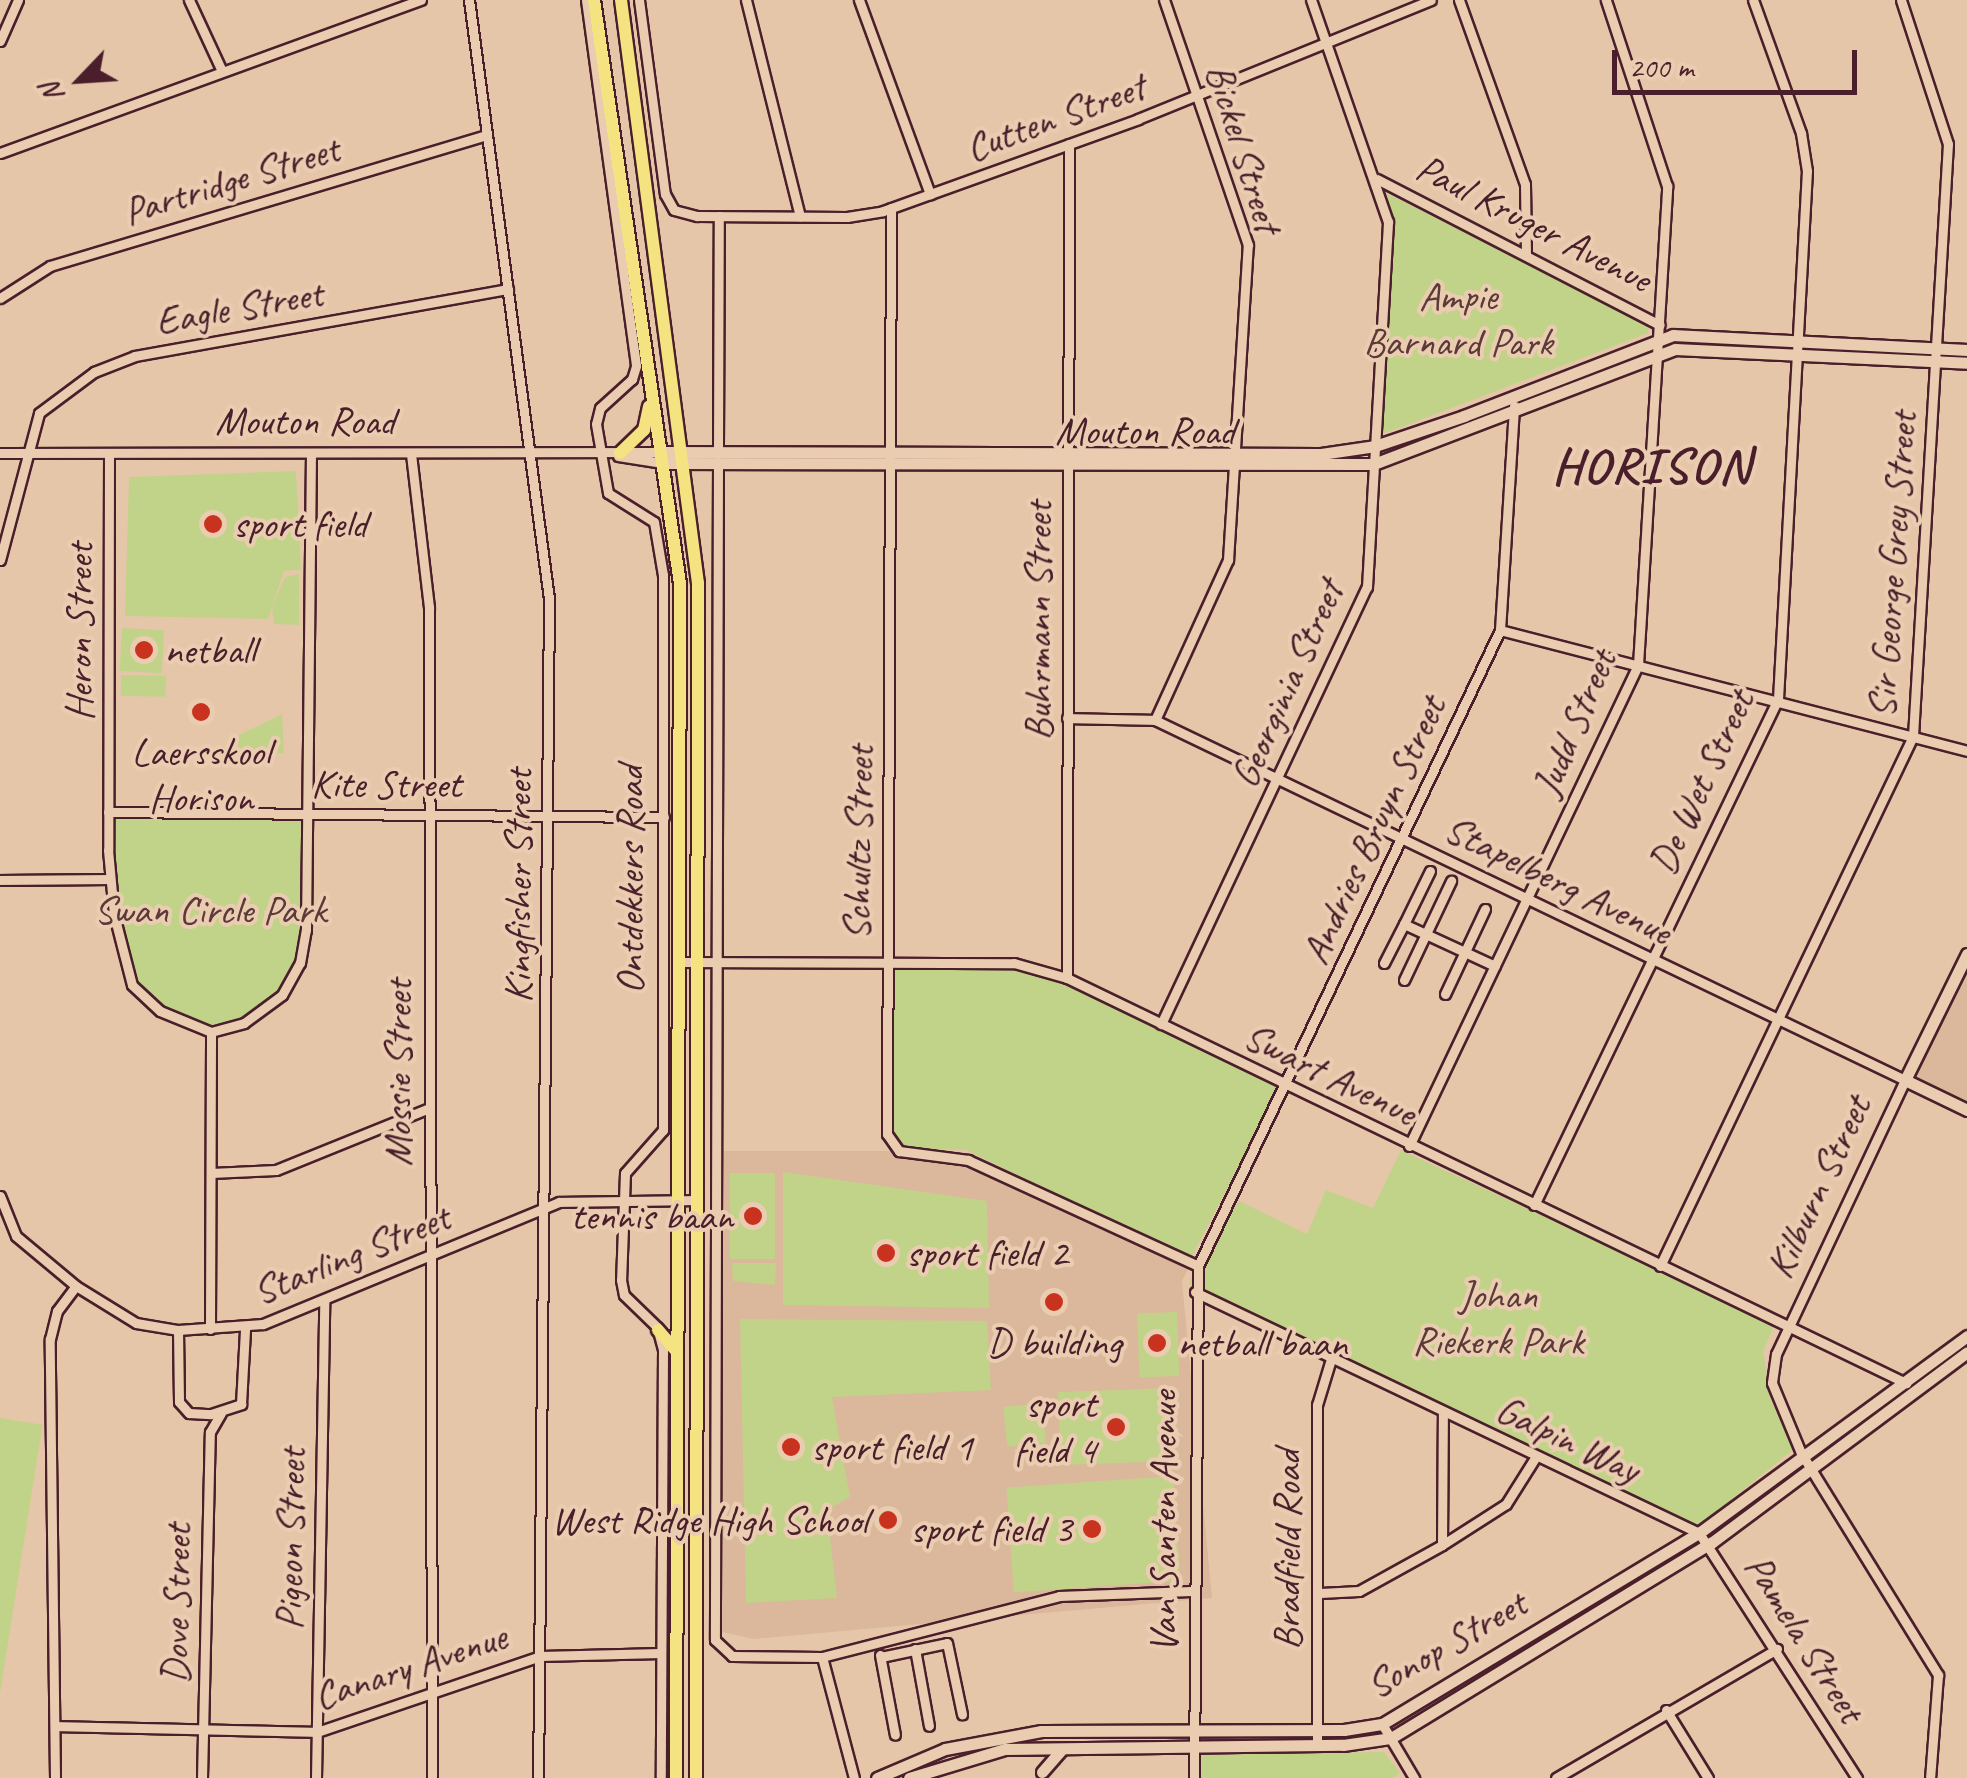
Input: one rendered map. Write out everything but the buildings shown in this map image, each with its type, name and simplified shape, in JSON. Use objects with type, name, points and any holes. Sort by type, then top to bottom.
[{"type":"main road","name":"Ontdekkers Road","points":[[594,0],[680,584],[676,1778]]},
{"type":"main road","name":"Ontdekkers Road","points":[[621,0],[698,583],[696,1778]]},
{"type":"main road","points":[[611,454],[647,424],[649,360]]},
{"type":"main road","points":[[658,1330],[676,1351]]},
{"type":"street","points":[[0,41],[18,0]]},
{"type":"street","points":[[189,0],[222,71]]},
{"type":"street","points":[[0,153],[421,0]]},
{"type":"street","name":"Kingfisher Street","points":[[469,0],[549,599],[548,1205],[538,1778]]},
{"type":"street","name":"Ontdekkers Road","points":[[586,0],[636,366],[632,379],[597,412],[611,454],[610,496],[651,519],[658,532],[664,817],[663,1130],[626,1169],[621,1289],[658,1330]]},
{"type":"street","name":"Cutten Street","points":[[638,0],[665,194],[685,215],[719,216],[800,216],[892,208],[1198,95],[1431,0]]},
{"type":"street","points":[[746,0],[800,216]]},
{"type":"street","points":[[859,0],[930,194]]},
{"type":"street","name":"Bickel Street","points":[[1155,720],[1228,560],[1247,238],[1164,0]]},
{"type":"street","name":"Georginia Street","points":[[1161,1024],[1364,599],[1388,222],[1378,179],[1311,0]]},
{"type":"street","points":[[1458,0],[1524,184],[1526,255]]},
{"type":"street","name":"Judd Street","points":[[1409,1146],[1638,665],[1659,353],[1666,178],[1606,0]]},
{"type":"street","name":"De Wet Street","points":[[1534,1205],[1778,699],[1806,159],[1753,0]]},
{"type":"street","name":"Sir George Grey Street","points":[[1660,1266],[1914,736],[1948,138],[1901,0]]},
{"type":"street","name":"Partridge Street","points":[[0,298],[50,266],[487,135]]},
{"type":"street","name":"Buhrmann Street","points":[[1068,978],[1069,144]]},
{"type":"street","name":"Paul Kruger Avenue","points":[[1378,179],[1526,255],[1660,332],[1798,348]]},
{"type":"street","name":"Schultz Street","points":[[892,208],[886,1129],[896,1149],[968,1160],[1198,1266]]},
{"type":"street","points":[[719,216],[714,1640],[732,1656],[822,1657],[1074,1593],[1191,1590]]},
{"type":"street","name":"Eagle Street","points":[[0,560],[26,454],[44,406],[123,359],[508,289]]},
{"type":"street","name":"Mouton Road","points":[[0,454],[1321,454],[1375,446],[1514,397],[1660,332]]},
{"type":"street","name":"Paul Kruger Avenue","points":[[1659,353],[1685,348],[1798,348],[1935,355],[1967,363]]},
{"type":"street","name":"Paul Kruger Avenue","points":[[1935,355],[1967,350]]},
{"type":"street","name":"Mouton Road","points":[[1237,457],[1374,464],[1659,353]]},
{"type":"street","name":"Andries Bruyn Street","points":[[1198,1266],[1500,630],[1514,397]]},
{"type":"street","name":"Heron Street","points":[[109,453],[108,879],[132,985],[160,1011],[210,1032]]},
{"type":"street","points":[[210,1328],[210,1032],[260,1014],[296,973],[306,930],[311,454]]},
{"type":"street","name":"Mossie Street","points":[[411,454],[429,607],[427,1255],[432,1778]]},
{"type":"street","points":[[1500,630],[1967,751]]},
{"type":"street","name":"Stapelberg Avenue","points":[[1068,718],[1155,720],[1905,1080]]},
{"type":"street","name":"Kite Street","points":[[108,812],[664,817]]},
{"type":"street","points":[[1384,963],[1430,870]]},
{"type":"street","points":[[0,880],[108,879]]},
{"type":"street","points":[[1404,980],[1452,881]]},
{"type":"street","points":[[1445,994],[1485,908]]},
{"type":"street","points":[[1404,924],[1495,966]]},
{"type":"street","name":"Kilburn Street","points":[[1930,1778],[1938,1675],[1802,1454],[1772,1383],[1786,1331],[1967,954]]},
{"type":"street","name":"Swart Avenue","points":[[679,962],[1014,963],[1068,978],[1786,1331],[1922,1388]]},
{"type":"street","points":[[1905,1080],[1967,1110]]},
{"type":"street","points":[[211,1173],[276,1170],[427,1109]]},
{"type":"street","name":"Starling Street","points":[[0,1196],[4,1215],[24,1245],[76,1286],[136,1324],[178,1330],[245,1329],[324,1300],[548,1205],[623,1199],[696,1200]]},
{"type":"street","name":"Van Santen Avenue","points":[[1194,1778],[1191,1590],[1198,1266]]},
{"type":"street","points":[[54,1778],[50,1339],[57,1311],[76,1286]]},
{"type":"street","name":"Galpin Way","points":[[1195,1292],[1535,1458],[1699,1533]]},
{"type":"street","name":"Pigeon Street","points":[[316,1778],[324,1300]]},
{"type":"street","name":"Dove Street","points":[[202,1778],[210,1432],[221,1413],[242,1400],[245,1329]]},
{"type":"street","points":[[178,1330],[176,1396],[185,1410],[221,1413]]},
{"type":"street","points":[[658,1330],[661,1778]]},
{"type":"street","name":"Sonop Street","points":[[879,1777],[945,1749],[1049,1731],[1316,1729],[1382,1724],[1699,1533],[1967,1336]]},
{"type":"street","name":"Sonop Street","points":[[909,1778],[952,1761],[1024,1749],[1317,1744],[1391,1738],[1711,1543],[1967,1352]]},
{"type":"street","name":"Bradfield Road","points":[[1317,1744],[1317,1405],[1331,1358]]},
{"type":"street","points":[[1442,1545],[1443,1412]]},
{"type":"street","points":[[198,1414],[210,1432]]},
{"type":"street","points":[[1320,1593],[1358,1590],[1442,1545],[1506,1504],[1535,1458]]},
{"type":"street","name":"Pamela Street","points":[[1699,1533],[1711,1543],[1856,1778]]},
{"type":"street","points":[[878,1642],[896,1735]]},
{"type":"street","points":[[881,1657],[947,1643],[962,1714]]},
{"type":"street","points":[[915,1649],[930,1726]]},
{"type":"street","points":[[1560,1777],[1666,1710],[1777,1649]]},
{"type":"street","name":"Canary Avenue","points":[[56,1726],[317,1732],[540,1656],[661,1654]]},
{"type":"street","points":[[822,1657],[854,1778]]},
{"type":"street","points":[[1666,1710],[1708,1778]]},
{"type":"street","points":[[1382,1724],[1414,1778]]},
{"type":"street","points":[[1026,1734],[1042,1749],[1049,1731]]},
{"type":"street","points":[[1024,1749],[1042,1771],[1062,1749]]},
{"type":"street","points":[[851,1766],[879,1777]]},
{"type":"shaded area","points":[[1967,969],[1967,1106],[1915,1076]]},
{"type":"shaded area","name":"West Ridge High School","points":[[716,1151],[890,1151],[963,1160],[1190,1265],[1182,1281],[1212,1598],[754,1639],[722,1632]]},
{"type":"green space","name":"Ampie Barnard Park","points":[[1384,192],[1649,325],[1648,333],[1370,439]]},
{"type":"green space","name":"sport field","points":[[296,471],[301,570],[284,571],[268,619],[125,616],[129,477]]},
{"type":"green space","points":[[299,574],[299,625],[274,624],[272,607],[285,577]]},
{"type":"green space","name":"netball","points":[[122,628],[164,630],[162,673],[120,671]]},
{"type":"green space","name":"netball","points":[[121,675],[166,676],[166,697],[121,696]]},
{"type":"green space","points":[[282,714],[284,753],[233,753],[239,735]]},
{"type":"green space","name":"Swan Circle Park","points":[[108,812],[309,813],[306,930],[296,973],[259,1014],[211,1032],[169,1016],[132,985],[114,915]]},
{"type":"green space","points":[[891,961],[1014,964],[1066,980],[1280,1086],[1191,1258],[966,1150],[908,1148],[890,1136]]},
{"type":"green space","name":"Johan Riekerk Park","points":[[1401,1150],[1775,1324],[1763,1351],[1771,1401],[1794,1449],[1697,1527],[1449,1420],[1328,1353],[1191,1290],[1190,1280],[1239,1201],[1307,1234],[1326,1190],[1373,1208]]},
{"type":"green space","name":"sport field 2","points":[[783,1172],[987,1201],[989,1308],[783,1305]]},
{"type":"green space","name":"tennis baan","points":[[730,1173],[775,1173],[775,1259],[730,1259]]},
{"type":"green space","points":[[732,1263],[776,1263],[775,1285],[733,1281]]},
{"type":"green space","name":"netball baan","points":[[1177,1312],[1179,1376],[1139,1377],[1137,1313]]},
{"type":"green space","name":"sport field 1","points":[[740,1319],[987,1321],[991,1390],[832,1397],[850,1497],[827,1510],[837,1598],[746,1603]]},
{"type":"green space","name":"sport field 4","points":[[1171,1388],[1174,1461],[1061,1465],[1058,1392]]},
{"type":"green space","points":[[1042,1403],[1046,1443],[1007,1447],[1003,1407]]},
{"type":"green space","points":[[0,1418],[42,1425],[0,1693]]},
{"type":"green space","name":"sport field 3","points":[[1173,1476],[1180,1581],[1014,1592],[1006,1488]]},
{"type":"green space","points":[[1384,1752],[1400,1773],[1392,1778],[1200,1778],[1201,1755]]},
{"type":"place","name":"sport field","points":[[213,524]]},
{"type":"place","name":"netball","points":[[144,650]]},
{"type":"place","name":"Laersskool Horison","points":[[201,712]]},
{"type":"place","name":"tennis baan","points":[[753,1216]]},
{"type":"place","name":"sport field 2","points":[[886,1253]]},
{"type":"place","name":"D building","points":[[1054,1302]]},
{"type":"place","name":"netball baan","points":[[1157,1343]]},
{"type":"place","name":"sport field 4","points":[[1116,1427]]},
{"type":"place","name":"sport field 1","points":[[791,1447]]},
{"type":"place","name":"West Ridge High School","points":[[888,1520]]},
{"type":"place","name":"sport field 3","points":[[1092,1529]]},
{"type":"district","name":"HORISON","points":[[1652,466]]}]
